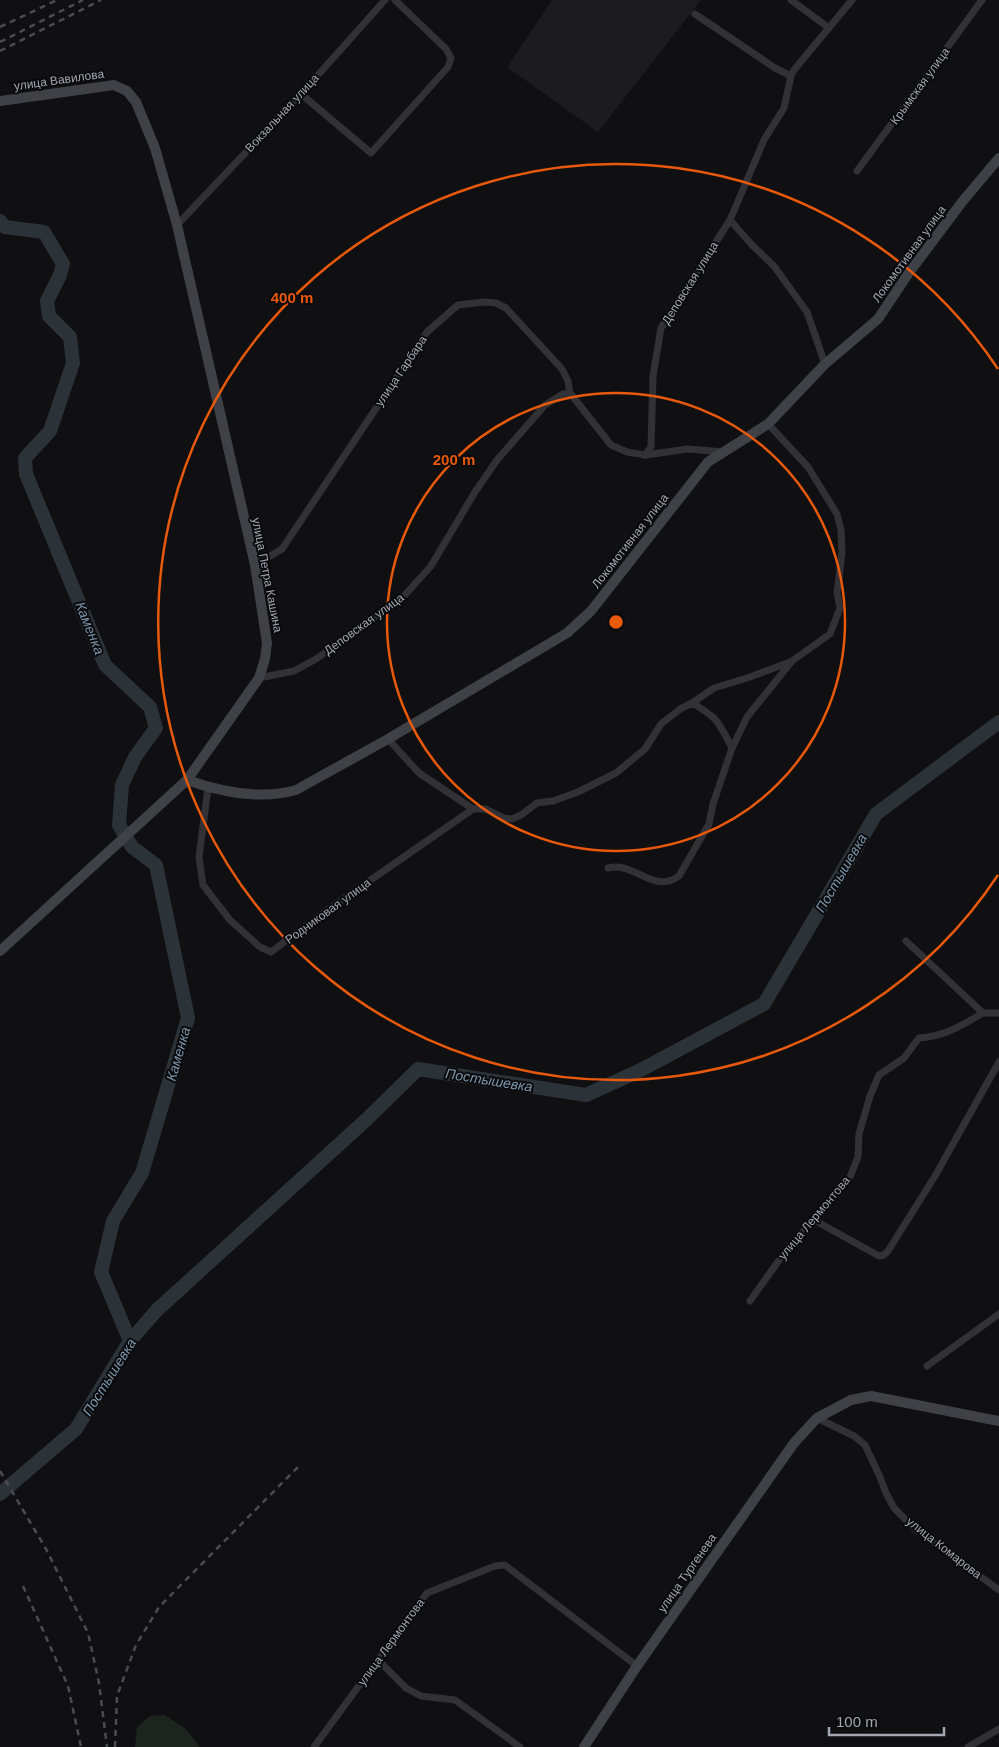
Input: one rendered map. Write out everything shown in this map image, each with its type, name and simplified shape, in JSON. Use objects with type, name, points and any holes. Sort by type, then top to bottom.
[{"type":"street","name":"Вокзальная улица","points":[[177,225],[301,94],[384,0]]},
{"type":"street","points":[[301,94],[371,152],[448,67],[451,58],[446,48],[395,0]]},
{"type":"street","points":[[791,0],[829,28]]},
{"type":"street","name":"Деповская улица","points":[[645,455],[651,447],[653,376],[661,328],[730,220],[764,140],[784,108],[794,70],[852,0]]},
{"type":"street","name":"Крымская улица","points":[[857,171],[982,0]]},
{"type":"street","points":[[695,14],[775,68],[791,76]]},
{"type":"street","name":"улица Вавилова","points":[[0,101],[114,85],[127,91],[136,102],[155,148],[177,225]]},
{"type":"street","name":"Локомотивная улица","points":[[187,780],[208,788],[243,793],[279,795],[296,790],[388,739],[567,634],[591,610],[708,462],[768,424],[825,364],[878,319],[908,274],[962,202],[999,158]]},
{"type":"street","points":[[730,220],[774,266],[807,312],[825,364]]},
{"type":"street","name":"улица Петра Кашина","points":[[0,951],[187,780],[259,678],[265,660],[267,643],[255,565],[177,225]]},
{"type":"street","name":"улица Гарбара","points":[[255,565],[282,549],[427,332],[458,305],[484,302],[496,303],[506,308],[562,369],[568,381],[570,393]]},
{"type":"street","points":[[570,393],[611,445],[628,452],[645,455],[688,449],[724,452]]},
{"type":"street","name":"Деповская улица","points":[[259,678],[294,670],[316,659],[404,596],[431,566],[475,492],[497,460],[545,405],[563,394],[570,393]]},
{"type":"street","points":[[608,868],[614,866],[628,869],[658,883],[671,882],[679,876],[709,824],[732,748],[747,717],[792,662],[830,634],[840,608],[837,593],[842,553],[841,530],[837,514],[808,468],[768,424]]},
{"type":"street","points":[[388,739],[419,772],[473,810],[485,809],[504,818],[512,819],[537,803],[553,801],[578,792],[616,773],[645,749],[661,724],[680,709],[714,688],[792,662]]},
{"type":"street","points":[[692,703],[711,714],[718,722],[732,748]]},
{"type":"street","name":"Родниковая улица","points":[[208,788],[199,857],[203,886],[230,920],[260,947],[271,952],[326,911],[473,810]]},
{"type":"street","points":[[906,941],[983,1013],[999,1013]]},
{"type":"street","name":"улица Лермонтова","points":[[750,1301],[787,1249],[850,1177],[858,1157],[859,1134],[870,1096],[879,1076],[904,1058],[919,1038],[952,1031],[983,1013]]},
{"type":"street","points":[[814,1220],[879,1256],[884,1255],[935,1176],[999,1062]]},
{"type":"street","points":[[927,1366],[999,1314]]},
{"type":"street","name":"улица Тургенева","points":[[584,1747],[637,1666],[794,1443],[817,1418],[851,1400],[871,1396],[999,1421]]},
{"type":"street","name":"улица Комарова","points":[[817,1418],[854,1436],[864,1445],[894,1508],[916,1529],[999,1590]]},
{"type":"street","name":"улица Лермонтова","points":[[314,1747],[428,1593],[495,1566],[505,1565],[637,1666]]},
{"type":"street","points":[[378,1660],[406,1688],[421,1696],[455,1700],[520,1747]]},
{"type":"street","points":[[968,1747],[999,1729]]},
{"type":"shaded area","points":[[552,0],[701,0],[598,132],[507,67]]},
{"type":"shaded area","points":[[165,1715],[186,1729],[200,1747],[135,1747],[137,1727],[150,1716]]},
{"type":"waterway","name":"Каменка","points":[[0,221],[5,227],[44,232],[63,264],[60,275],[47,301],[49,316],[70,337],[73,363],[50,431],[25,458],[26,474],[105,665],[150,707],[156,728],[135,757],[122,785],[119,825],[132,847],[156,865],[188,1018],[142,1173],[113,1221],[101,1272],[130,1341]]},
{"type":"waterway","name":"Постышевка","points":[[0,1494],[76,1429],[130,1341],[157,1310],[367,1119],[418,1069],[586,1095],[639,1071],[764,1004],[876,814],[999,722]]},
{"type":"railway","points":[[0,27],[57,0]]},
{"type":"railway","points":[[0,42],[83,0]]},
{"type":"railway","points":[[0,51],[101,0]]},
{"type":"railway","points":[[115,1747],[117,1696],[136,1645],[159,1607],[299,1466]]},
{"type":"railway","points":[[0,1471],[46,1549],[88,1633],[99,1683],[107,1747]]},
{"type":"railway","points":[[23,1586],[68,1686],[81,1747]]}]
